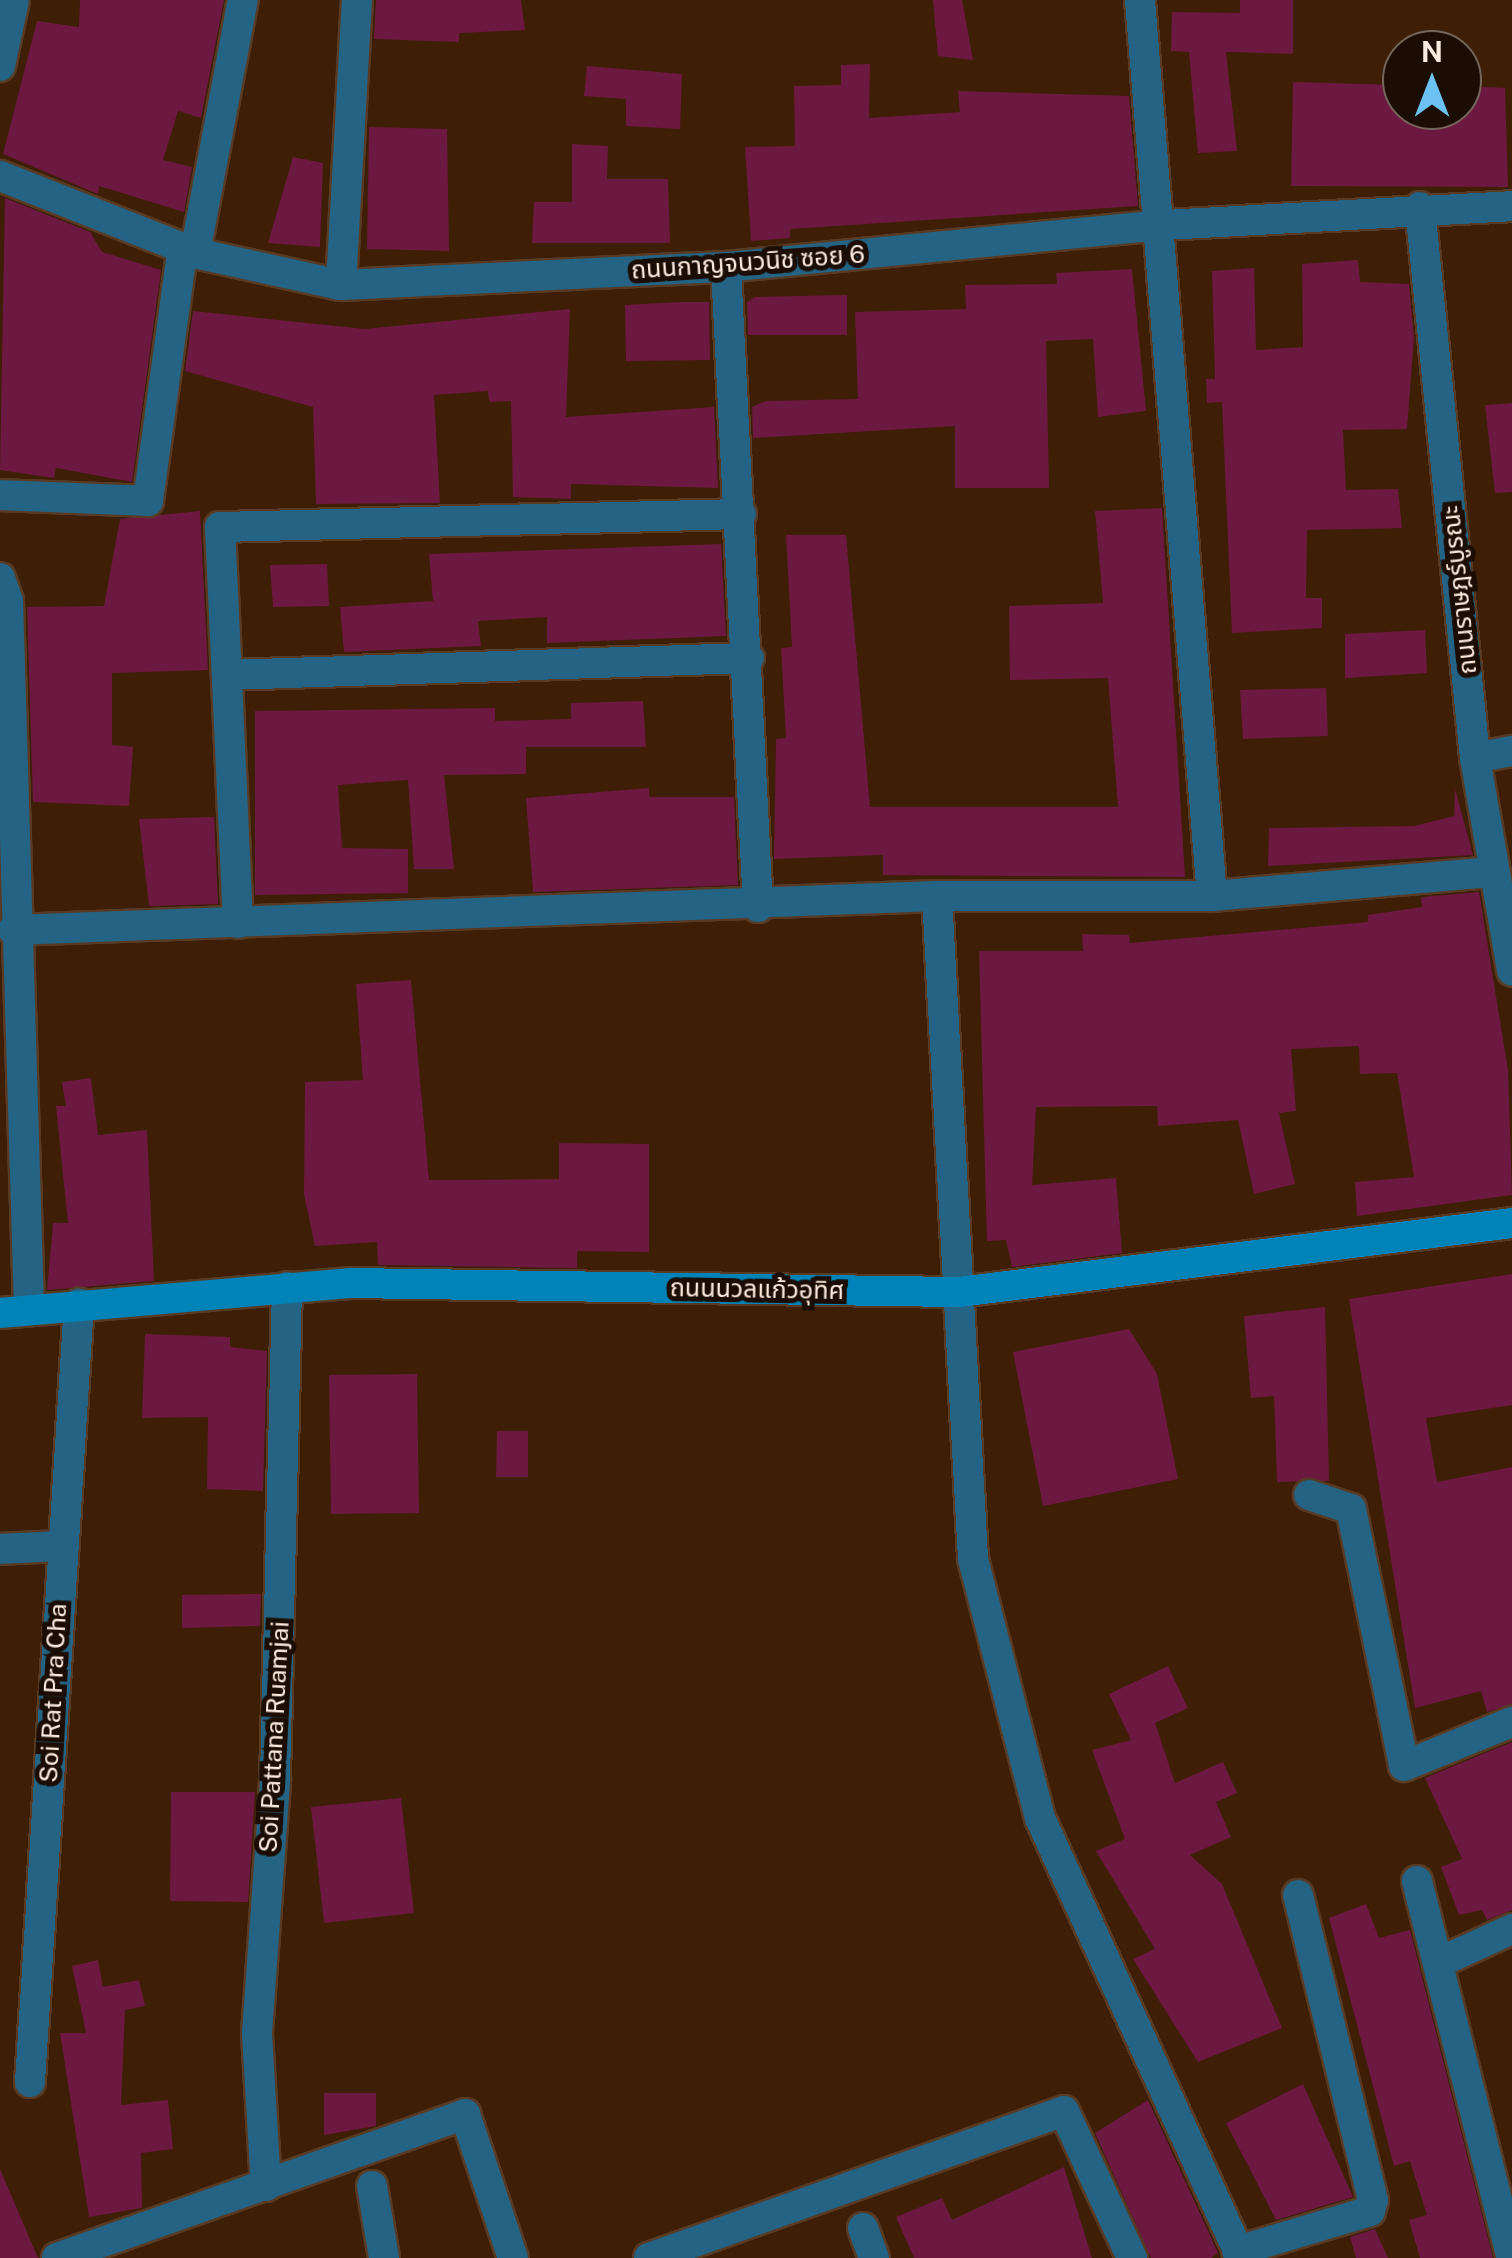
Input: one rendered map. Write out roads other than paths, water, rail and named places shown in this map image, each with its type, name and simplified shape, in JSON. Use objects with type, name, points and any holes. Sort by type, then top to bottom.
[{"type":"street","points":[[0,66],[14,0]]},
{"type":"street","points":[[0,496],[148,501],[189,250],[243,0]]},
{"type":"street","points":[[341,284],[357,0]]},
{"type":"street","points":[[1140,0],[1164,225],[1212,896]]},
{"type":"street","name":"ถนนกาญจนวนิช ซอย 6","points":[[0,176],[189,250],[341,284],[726,267],[1164,225],[1420,207],[1512,206]]},
{"type":"street","name":"ถนนราษฎร์บูรณะ","points":[[1420,207],[1475,758],[1512,971]]},
{"type":"street","points":[[726,267],[749,658],[758,907]]},
{"type":"street","points":[[238,923],[220,527],[741,514]]},
{"type":"street","points":[[0,578],[8,601],[4,801],[14,930],[14,1312]]},
{"type":"street","points":[[227,676],[749,658]]},
{"type":"street","points":[[1475,758],[1512,750]]},
{"type":"street","points":[[14,930],[758,907],[937,896],[1212,896],[1492,872]]},
{"type":"street","points":[[937,896],[973,1560],[1040,1818],[1239,2254],[1370,2211],[1373,2200],[1298,1896]]},
{"type":"street","name":"ถนนนวลแก้วอุทิศ","points":[[14,1312],[287,1287],[959,1292],[1512,1223]]},
{"type":"street","name":"Soi Pattana Ruamjai","points":[[266,2186],[257,2033],[275,1779],[287,1287]]},
{"type":"street","name":"Soi Rat Pra Cha","points":[[30,2082],[79,1304]]},
{"type":"street","points":[[1308,1495],[1352,1509],[1404,1766],[1512,1722]]},
{"type":"street","points":[[0,1549],[62,1546]]},
{"type":"street","points":[[1417,1881],[1504,2189],[1512,2258]]},
{"type":"street","points":[[1440,1962],[1512,1929]]},
{"type":"street","points":[[649,2258],[1064,2110],[1132,2258]]},
{"type":"street","points":[[57,2258],[465,2114],[513,2258]]},
{"type":"street","points":[[372,2186],[384,2258]]},
{"type":"street","points":[[862,2228],[874,2258]]}]
